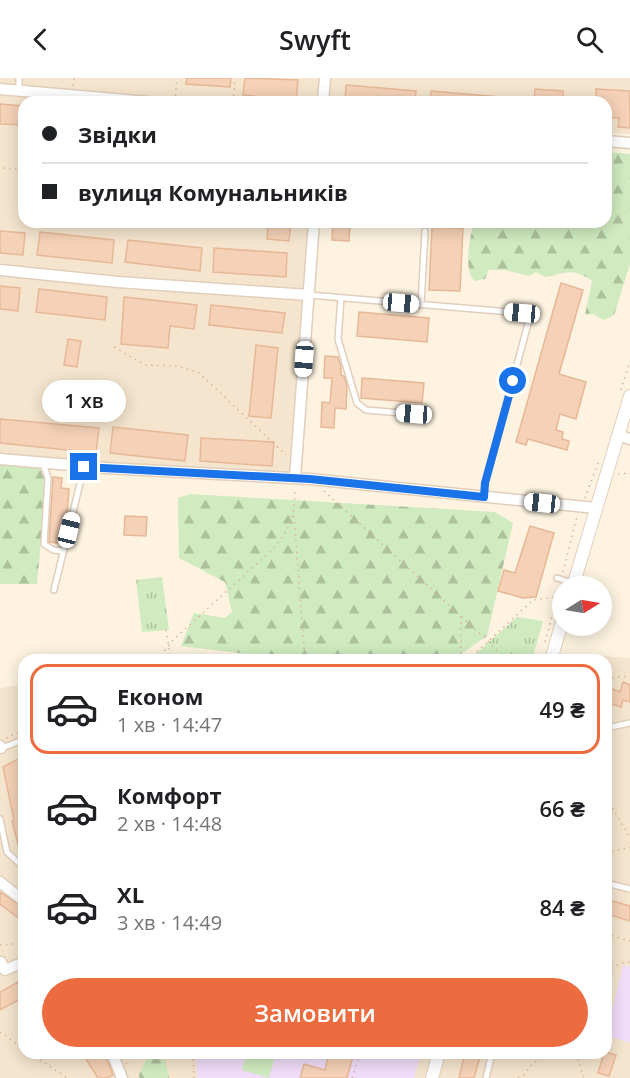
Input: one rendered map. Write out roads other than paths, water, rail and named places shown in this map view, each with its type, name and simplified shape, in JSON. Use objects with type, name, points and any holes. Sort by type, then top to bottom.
[{"type":"street","points":[[324,96],[325,78]]},
{"type":"street","points":[[0,89],[84,96]]},
{"type":"street","points":[[612,142],[630,144]]},
{"type":"street","points":[[295,478],[314,228]]},
{"type":"street","points":[[0,270],[118,282],[309,295]]},
{"type":"street","points":[[577,576],[596,508],[624,437],[625,394]]},
{"type":"street","points":[[0,459],[84,467],[310,479],[596,508]]},
{"type":"street","points":[[553,654],[558,636]]},
{"type":"street","points":[[0,882],[18,896]]},
{"type":"street","points":[[1,962],[5,970],[18,965]]},
{"type":"street","points":[[114,1059],[121,1075]]},
{"type":"street","points":[[432,1078],[437,1059]]},
{"type":"lane","points":[[19,90],[20,78]]},
{"type":"lane","points":[[421,305],[425,231]]},
{"type":"lane","points":[[309,295],[522,313],[529,320],[485,483],[484,497]]},
{"type":"lane","points":[[341,298],[339,339],[357,404],[366,410],[414,414]]},
{"type":"lane","points":[[43,463],[48,478],[44,544],[53,550],[63,551]]},
{"type":"lane","points":[[54,590],[84,467]]},
{"type":"lane","points":[[612,727],[630,723]]},
{"type":"lane","points":[[0,748],[18,741]]},
{"type":"lane","points":[[0,819],[7,852],[18,862]]},
{"type":"lane","points":[[612,884],[630,889]]},
{"type":"lane","points":[[486,1078],[491,1059]]}]
